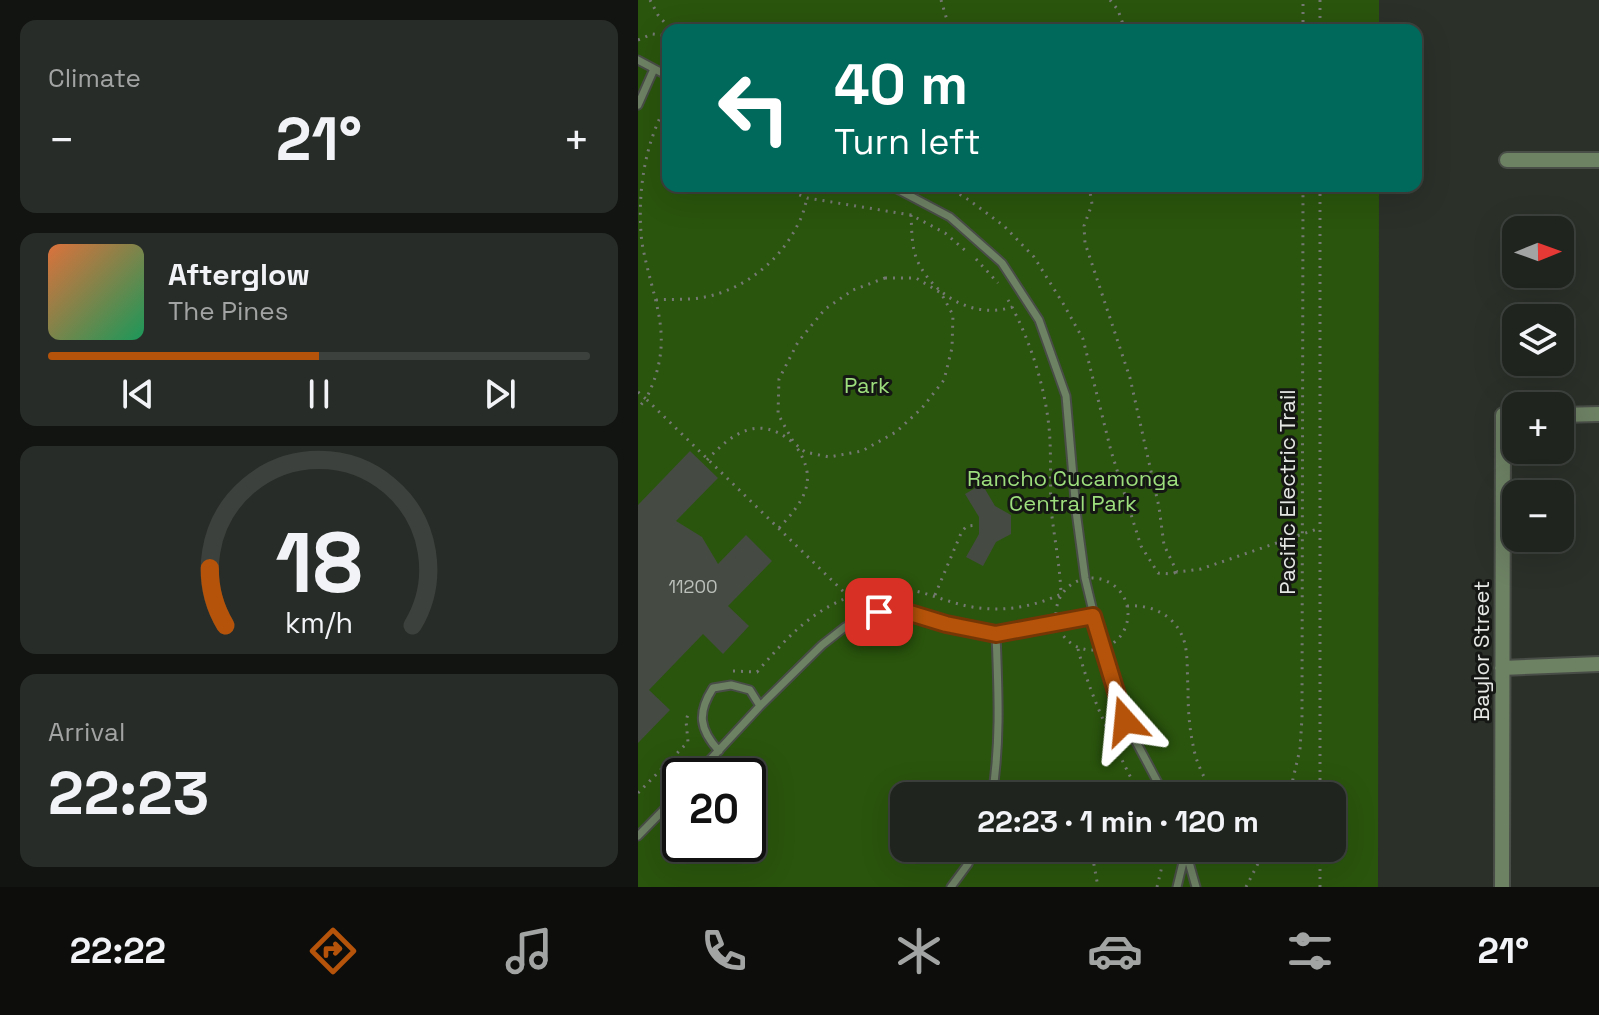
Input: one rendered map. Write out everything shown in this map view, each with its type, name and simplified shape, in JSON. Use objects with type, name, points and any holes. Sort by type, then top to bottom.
[{"type":"street","points":[[1507,160],[1599,160]]},
{"type":"street","points":[[1574,415],[1599,414]]},
{"type":"street","name":"Baylor Street","points":[[1502,887],[1502,668],[1508,464]]},
{"type":"street","points":[[1502,668],[1599,664]]},
{"type":"lane","points":[[638,60],[662,73]]},
{"type":"lane","points":[[638,105],[654,69]]},
{"type":"lane","points":[[903,192],[950,217],[1002,263],[1039,320],[1066,396],[1076,511],[1093,616],[1125,721],[1158,782]]},
{"type":"lane","points":[[712,758],[822,645],[845,627],[879,612],[910,613],[996,634],[1093,616]]},
{"type":"lane","points":[[994,782],[998,735],[996,634]]},
{"type":"lane","points":[[719,751],[706,737],[703,723],[704,702],[713,688],[731,685],[750,690],[760,706]]},
{"type":"lane","points":[[638,836],[662,811]]},
{"type":"lane","points":[[951,887],[969,862]]},
{"type":"lane","points":[[1177,887],[1182,862]]},
{"type":"lane","points":[[1189,862],[1196,887]]},
{"type":"path","points":[[650,0],[666,24]]},
{"type":"path","points":[[941,0],[948,24]]},
{"type":"path","points":[[1110,0],[1123,24]]},
{"type":"path","points":[[1303,0],[1303,24]]},
{"type":"path","points":[[1320,0],[1320,24]]},
{"type":"path","points":[[638,40],[652,34],[662,35]]},
{"type":"path","points":[[638,408],[646,399],[662,354],[663,339],[641,239],[640,221],[646,156],[662,113]]},
{"type":"path","points":[[792,192],[807,198],[911,215],[945,233],[1001,287]]},
{"type":"path","points":[[956,192],[1004,226],[1034,257],[1083,339],[1111,451],[1141,546],[1158,573],[1201,569],[1320,528]]},
{"type":"path","points":[[1090,192],[1092,204],[1084,226],[1085,243],[1130,378],[1159,507],[1164,545],[1177,572]]},
{"type":"path","name":"Pacific Electric Trail","points":[[1292,782],[1300,749],[1302,718],[1303,192]]},
{"type":"path","name":"Pacific Electric Trail","points":[[1320,192],[1320,782]]},
{"type":"path","points":[[656,300],[718,294],[755,276],[788,242],[799,223],[807,198]]},
{"type":"path","points":[[707,460],[732,436],[760,427],[783,434],[805,452],[829,457],[862,451],[896,432],[922,408],[944,380],[952,348],[953,315],[918,262],[912,241],[911,215]]},
{"type":"path","points":[[779,528],[799,505],[807,489],[808,475],[806,462],[778,414],[779,379],[798,342],[825,309],[853,290],[885,278],[916,278],[978,310],[1012,307]]},
{"type":"path","points":[[1007,297],[1031,353],[1045,402],[1061,594],[1056,610]]},
{"type":"path","points":[[638,392],[849,597],[899,589],[986,609],[1019,608],[1048,600],[1074,583]]},
{"type":"path","points":[[935,596],[962,531],[967,526],[978,525]]},
{"type":"path","points":[[1096,578],[1116,588],[1127,606],[1125,628],[1111,645]]},
{"type":"path","points":[[1127,606],[1149,607],[1162,612],[1181,634],[1186,646],[1193,748],[1208,782]]},
{"type":"path","points":[[1061,633],[1068,642],[1086,650]]},
{"type":"path","points":[[1078,648],[1084,672],[1109,733],[1133,782]]},
{"type":"path","points":[[1094,862],[1098,887]]},
{"type":"path","points":[[1157,887],[1163,862]]},
{"type":"path","points":[[1246,887],[1259,862]]},
{"type":"path","points":[[1320,862],[1320,887]]},
{"type":"green space","name":"Rancho Cucamonga Central Park","points":[[638,0],[1379,0],[1379,24],[662,24],[662,192],[1379,192],[1378,887],[638,887]]},
{"type":"building","points":[[690,451],[718,478],[676,521],[702,537],[718,564],[746,535],[772,561],[728,606],[749,626],[723,654],[703,634],[649,690],[670,710],[638,743],[638,505]]},
{"type":"building","points":[[982,484],[995,506],[1011,515],[1011,534],[996,542],[983,566],[966,557],[979,534],[979,517],[965,494]]},
{"type":"route","points":[[879,612],[910,613],[996,634],[1093,616],[1125,721]]},
{"type":"park label","name":"Park","points":[[867,385]]}]
